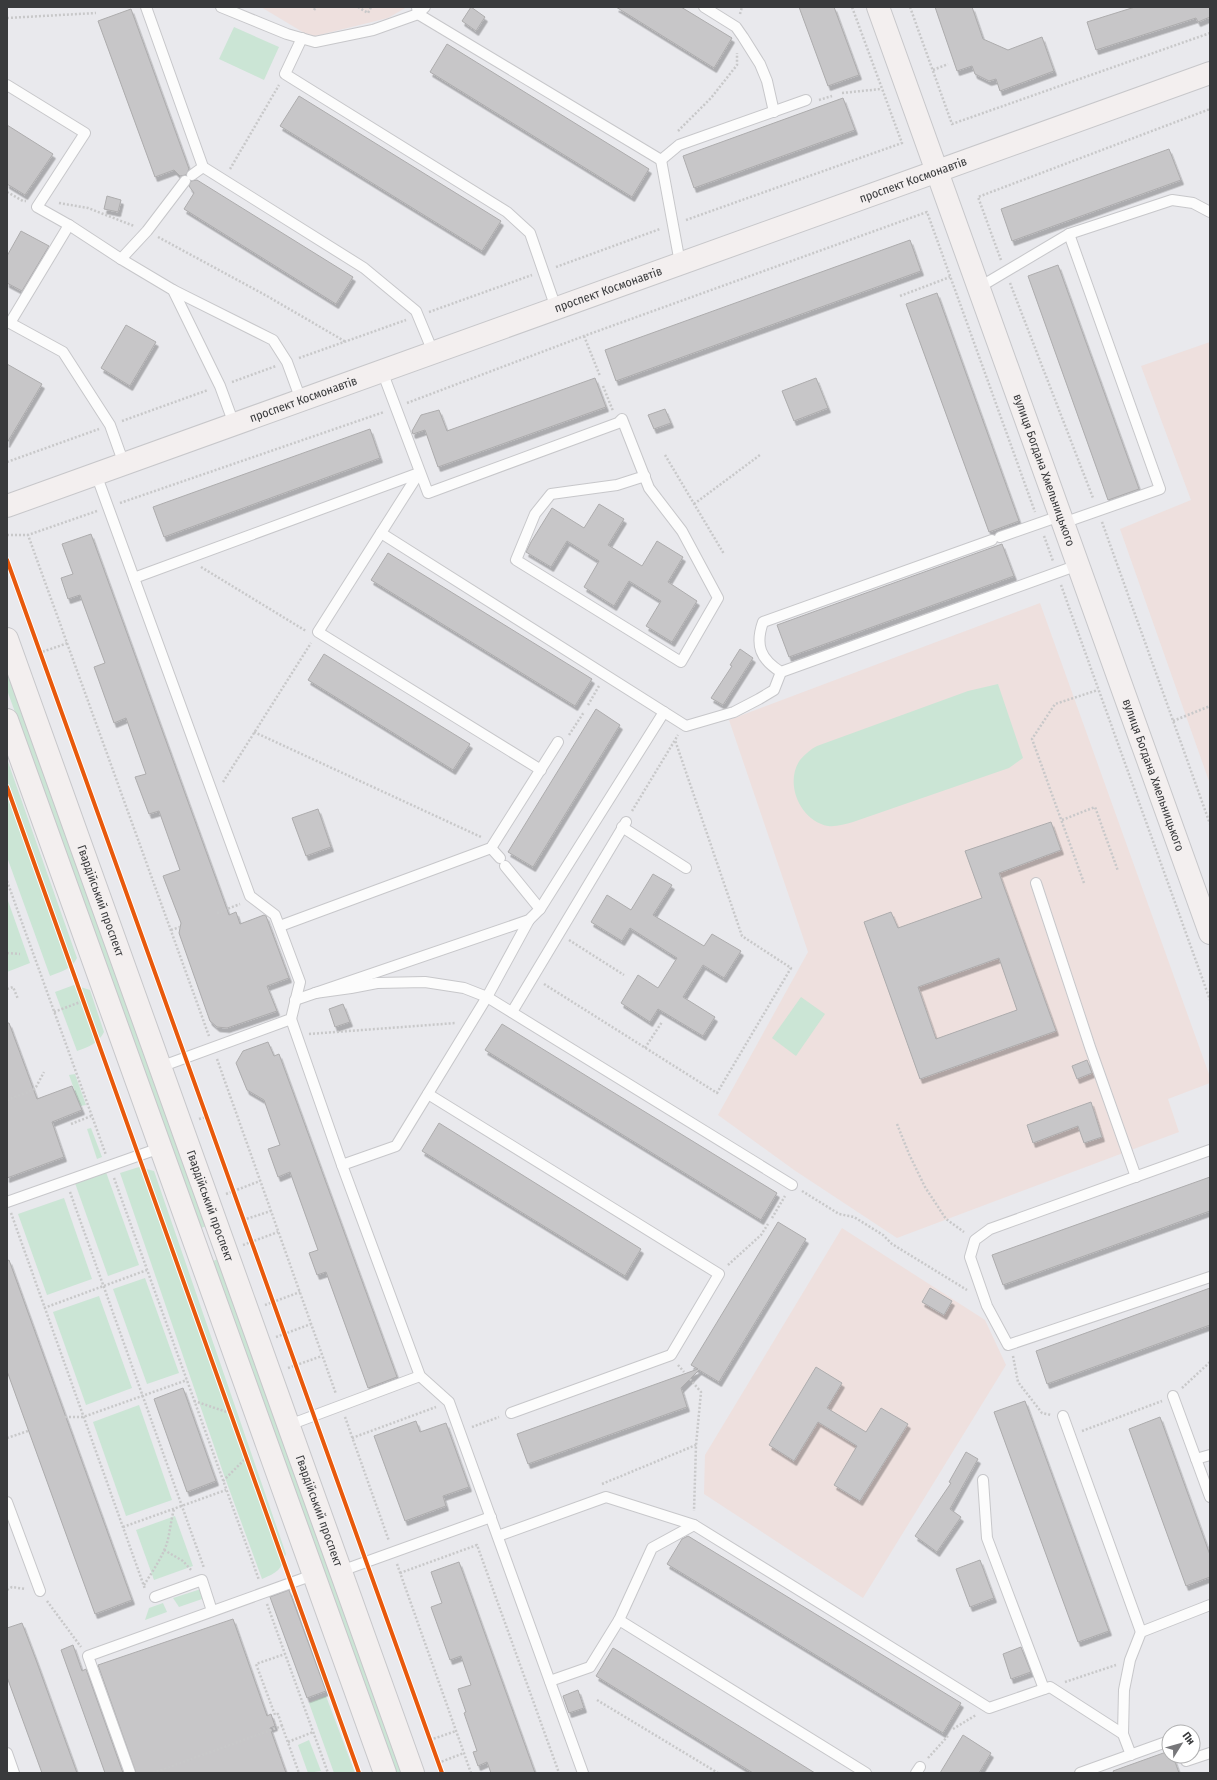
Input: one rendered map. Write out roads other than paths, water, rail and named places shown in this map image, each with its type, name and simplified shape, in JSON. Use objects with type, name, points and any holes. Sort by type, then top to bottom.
[{"type":"main road","name":"вулиця Богдана Хмельницького","points":[[878,7],[1078,565],[1206,909],[1210,933]]},
{"type":"main road","name":"проспект Космонавтів","points":[[7,506],[936,170],[1210,73]]},
{"type":"main road","name":"Гвардійський проспект","points":[[7,639],[160,1067],[231,1243],[289,1425],[413,1773]]},
{"type":"main road","points":[[7,720],[385,1773]]},
{"type":"main road","points":[[196,1249],[231,1243]]},
{"type":"lane","points":[[146,7],[203,167],[364,268],[420,315],[433,352]]},
{"type":"lane","points":[[221,7],[287,34],[316,42],[373,30],[420,9],[661,160],[680,263]]},
{"type":"lane","points":[[704,7],[736,27],[760,64],[767,81],[774,112]]},
{"type":"lane","points":[[302,38],[285,74],[507,212],[530,233],[556,308]]},
{"type":"lane","points":[[7,85],[85,133],[40,200],[37,207],[69,225],[121,260],[173,290],[273,340],[287,362],[300,400]]},
{"type":"lane","points":[[661,160],[679,145],[806,100]]},
{"type":"lane","points":[[121,260],[147,231],[189,178],[203,167]]},
{"type":"lane","points":[[978,288],[1069,234],[1172,200],[1193,202],[1210,212]]},
{"type":"lane","points":[[69,225],[10,323],[63,352],[110,426],[124,464]]},
{"type":"lane","points":[[780,672],[770,666],[763,656],[759,645],[759,633],[763,622],[996,539],[1160,489],[1069,234]]},
{"type":"lane","points":[[173,290],[220,386],[234,424]]},
{"type":"lane","points":[[382,370],[428,493],[618,423],[622,419],[645,476],[649,488],[682,531],[718,598],[682,662],[516,560],[535,514],[551,494],[617,485],[645,476]]},
{"type":"lane","points":[[420,473],[316,634],[541,770]]},
{"type":"lane","points":[[134,578],[420,473]]},
{"type":"lane","points":[[96,474],[250,896],[275,915],[280,926],[300,982],[291,1019],[342,1165],[420,1376],[449,1402],[583,1773]]},
{"type":"lane","points":[[381,533],[686,726],[734,712],[774,690],[780,672]]},
{"type":"lane","points":[[780,672],[1078,565]]},
{"type":"lane","points":[[342,1165],[396,1146],[487,997],[529,920],[540,909],[664,712]]},
{"type":"lane","points":[[280,926],[493,846],[558,742]]},
{"type":"lane","points":[[512,1012],[624,824],[686,868]]},
{"type":"lane","points":[[493,846],[502,862],[540,909]]},
{"type":"lane","points":[[1036,883],[1090,1047],[1136,1177]]},
{"type":"lane","points":[[295,1000],[529,920]]},
{"type":"lane","points":[[315,993],[377,983],[426,982],[464,988],[487,997],[794,1187]]},
{"type":"lane","points":[[160,1067],[291,1019]]},
{"type":"lane","points":[[428,1094],[719,1274],[671,1355],[511,1413]]},
{"type":"lane","points":[[8,1206],[66,1181],[160,1148]]},
{"type":"lane","points":[[1210,1150],[990,1229],[975,1240],[970,1257],[987,1306],[1008,1345],[1210,1277]]},
{"type":"lane","points":[[289,1425],[420,1376]]},
{"type":"lane","points":[[1173,1396],[1210,1497]]},
{"type":"lane","points":[[1063,1416],[1141,1632],[1130,1660],[1124,1690],[1123,1734],[1131,1755]]},
{"type":"lane","points":[[1196,1460],[1210,1455]]},
{"type":"lane","points":[[983,1480],[987,1538],[1047,1688],[1123,1734]]},
{"type":"lane","points":[[498,1536],[606,1497],[694,1525],[989,1708],[1047,1688]]},
{"type":"lane","points":[[7,1502],[40,1591]]},
{"type":"lane","points":[[341,1571],[491,1517]]},
{"type":"lane","points":[[550,1681],[590,1667],[619,1620],[652,1548],[694,1525]]},
{"type":"lane","points":[[130,1773],[88,1656],[313,1575]]},
{"type":"lane","points":[[151,1595],[202,1580],[212,1611]]},
{"type":"lane","points":[[1141,1632],[1210,1605]]},
{"type":"lane","points":[[619,1620],[866,1773]]},
{"type":"lane","points":[[1080,1773],[1161,1744]]},
{"type":"lane","points":[[7,1753],[14,1773]]}]
